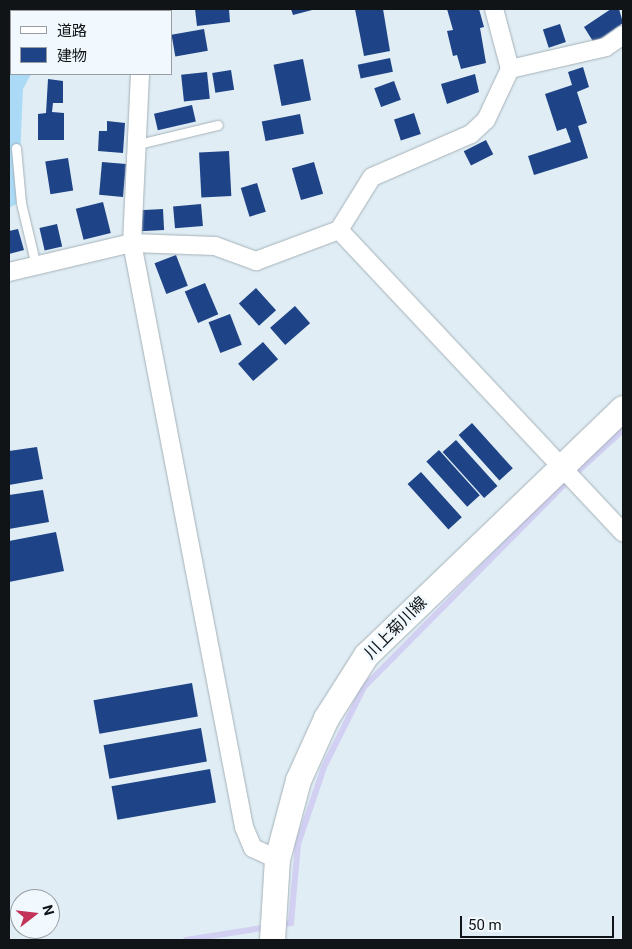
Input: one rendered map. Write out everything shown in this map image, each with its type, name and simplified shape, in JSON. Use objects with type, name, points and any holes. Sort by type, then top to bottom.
[{"type":"main road","name":"川上菊川線","points":[[272,940],[277,858],[298,780],[326,718],[366,655],[623,408]]},
{"type":"street","points":[[9,272],[132,243],[215,246],[256,261],[339,230],[372,177],[471,134],[486,120],[510,69],[494,9]]},
{"type":"street","points":[[510,69],[606,47],[623,35]]},
{"type":"street","points":[[140,75],[138,144],[133,178],[132,243],[244,827],[253,848],[277,858]]},
{"type":"street","points":[[339,230],[623,532]]},
{"type":"lane","points":[[138,144],[218,125]]},
{"type":"lane","points":[[16,148],[21,203],[36,266]]},
{"type":"shaded area","points":[[9,9],[20,10],[10,10],[10,75],[30,75],[23,89],[18,203],[9,208]]},
{"type":"building","points":[[96,9],[123,9],[123,10]]},
{"type":"building","points":[[195,9],[229,9],[230,22],[197,26]]},
{"type":"building","points":[[291,9],[316,9],[293,15]]},
{"type":"building","points":[[355,9],[383,9],[390,51],[364,56]]},
{"type":"building","points":[[447,9],[479,9],[484,27],[480,28],[486,63],[461,69],[457,55],[453,56],[447,31],[453,30]]},
{"type":"building","points":[[611,9],[619,9],[623,23],[594,43],[584,27]]},
{"type":"building","points":[[560,24],[566,42],[549,48],[543,30]]},
{"type":"building","points":[[204,29],[208,51],[175,56],[172,35]]},
{"type":"building","points":[[390,58],[393,72],[361,79],[358,65]]},
{"type":"building","points":[[303,59],[311,100],[282,106],[274,65]]},
{"type":"building","points":[[583,67],[589,87],[577,92],[587,123],[578,126],[588,158],[534,175],[528,156],[571,142],[566,128],[557,131],[545,94],[572,85],[568,72]]},
{"type":"building","points":[[231,70],[234,90],[215,93],[212,73]]},
{"type":"building","points":[[207,72],[210,99],[184,102],[181,75]]},
{"type":"building","points":[[475,74],[479,92],[447,104],[441,84]]},
{"type":"building","points":[[48,79],[63,81],[63,103],[53,103],[52,112],[64,113],[64,140],[38,140],[38,114],[46,113]]},
{"type":"building","points":[[394,81],[401,100],[381,107],[374,88]]},
{"type":"building","points":[[192,105],[196,122],[158,130],[154,114]]},
{"type":"building","points":[[414,113],[421,134],[401,140],[394,119]]},
{"type":"building","points":[[300,114],[304,134],[266,141],[262,121]]},
{"type":"building","points":[[107,121],[125,123],[123,153],[98,151],[99,131],[107,131]]},
{"type":"building","points":[[486,140],[493,154],[471,166],[464,151]]},
{"type":"building","points":[[229,151],[231,196],[201,198],[199,153]]},
{"type":"building","points":[[68,158],[73,191],[50,194],[45,162]]},
{"type":"building","points":[[102,162],[126,164],[123,197],[99,195]]},
{"type":"building","points":[[314,162],[323,194],[301,200],[292,168]]},
{"type":"building","points":[[257,183],[266,212],[250,217],[241,188]]},
{"type":"building","points":[[103,202],[111,233],[84,240],[76,209]]},
{"type":"building","points":[[201,204],[203,226],[175,228],[173,206]]},
{"type":"building","points":[[163,209],[164,230],[140,231],[139,210]]},
{"type":"building","points":[[57,224],[62,246],[45,250],[39,228]]},
{"type":"building","points":[[18,229],[24,250],[9,254],[9,231]]},
{"type":"building","points":[[176,255],[188,286],[166,294],[155,263]]},
{"type":"building","points":[[205,283],[218,314],[198,323],[185,292]]},
{"type":"building","points":[[256,288],[276,310],[259,326],[239,303]]},
{"type":"building","points":[[295,306],[310,323],[285,345],[270,328]]},
{"type":"building","points":[[230,314],[242,345],[220,353],[209,322]]},
{"type":"building","points":[[263,342],[278,359],[253,381],[238,364]]},
{"type":"building","points":[[472,423],[513,468],[499,480],[459,435]]},
{"type":"building","points":[[456,440],[497,486],[484,498],[443,452]]},
{"type":"building","points":[[37,447],[43,479],[9,485],[9,451]]},
{"type":"building","points":[[439,450],[480,495],[467,507],[426,461]]},
{"type":"building","points":[[421,472],[462,517],[448,529],[408,484]]},
{"type":"building","points":[[43,490],[49,522],[9,529],[9,495]]},
{"type":"building","points":[[56,532],[64,571],[9,582],[9,541]]},
{"type":"building","points":[[192,683],[198,716],[99,734],[94,700]]},
{"type":"building","points":[[201,728],[207,761],[109,779],[104,745]]},
{"type":"building","points":[[210,769],[216,802],[117,820],[112,786]]},
{"type":"waterway","points":[[277,925],[291,923],[298,844],[324,767],[364,687],[577,472],[623,430]]},
{"type":"waterway","points":[[186,940],[268,927]]}]
